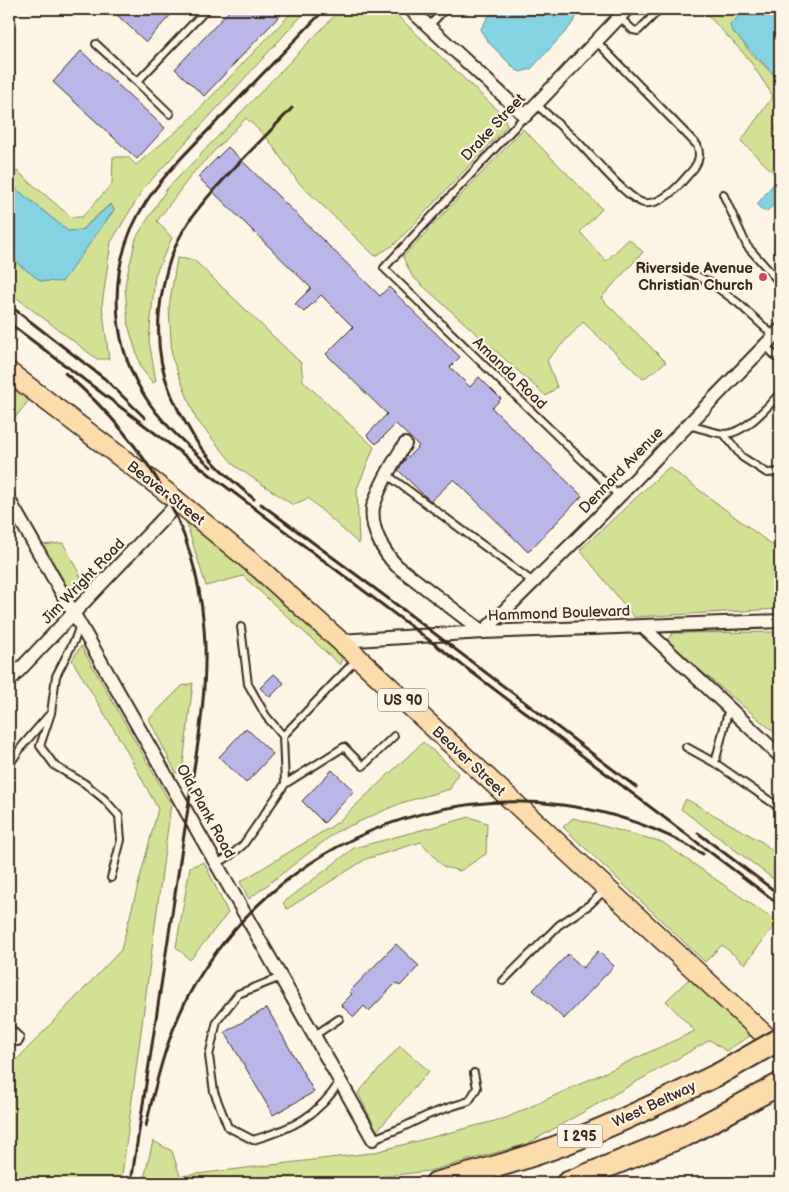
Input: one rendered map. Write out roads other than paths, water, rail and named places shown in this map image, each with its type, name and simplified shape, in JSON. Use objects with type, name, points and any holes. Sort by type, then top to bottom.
[{"type":"highway","name":"West Beltway","points":[[436,1183],[543,1152],[633,1115],[719,1074],[780,1039]]},
{"type":"highway","name":"I 295","points":[[567,1183],[686,1135],[780,1084]]},
{"type":"main road","name":"Beaver Street","points":[[9,372],[179,502],[261,570],[780,1049]]},
{"type":"street","points":[[410,9],[525,116]]},
{"type":"street","name":"Drake Street","points":[[525,116],[623,13]]},
{"type":"street","name":"Dennard Avenue","points":[[483,632],[619,496],[773,337]]},
{"type":"street","points":[[405,444],[386,474],[373,506],[376,528],[386,553],[397,566],[483,632]]},
{"type":"street","name":"Old Plank Road","points":[[9,500],[78,618],[373,1139]]},
{"type":"street","name":"Jim Wright Road","points":[[9,682],[78,618],[179,502]]},
{"type":"street","name":"Hammond Boulevard","points":[[340,641],[483,632],[780,621]]},
{"type":"street","points":[[642,627],[780,756]]},
{"type":"lane","points":[[137,82],[207,9]]},
{"type":"lane","points":[[428,26],[445,9]]},
{"type":"lane","points":[[623,13],[633,30],[638,31],[660,9]]},
{"type":"lane","points":[[536,104],[638,201],[649,202],[662,198],[694,170],[700,152],[697,144],[596,41]]},
{"type":"lane","points":[[96,44],[170,114]]},
{"type":"lane","name":"Drake Street","points":[[384,268],[525,116]]},
{"type":"lane","points":[[723,194],[747,246],[780,283]]},
{"type":"lane","name":"Amanda Road","points":[[384,268],[619,496]]},
{"type":"lane","points":[[683,269],[711,283],[738,303],[773,337],[780,361]]},
{"type":"lane","points":[[687,425],[724,434],[736,432],[762,412],[780,393]]},
{"type":"lane","points":[[724,434],[742,457],[767,472],[780,472]]},
{"type":"lane","points":[[386,474],[533,582]]},
{"type":"lane","points":[[78,618],[75,639],[56,676],[51,713],[40,746],[55,766],[84,783],[104,799],[119,816],[120,840],[111,878]]},
{"type":"lane","points":[[241,627],[248,684],[266,716],[283,736],[285,784]]},
{"type":"lane","points":[[283,736],[358,658]]},
{"type":"lane","points":[[714,763],[729,708]]},
{"type":"lane","points":[[9,766],[23,745],[51,713]]},
{"type":"lane","points":[[217,864],[243,845],[285,784],[344,747],[363,766],[394,736]]},
{"type":"lane","points":[[686,747],[714,763],[780,808]]},
{"type":"lane","points":[[503,981],[559,926],[589,906],[607,888]]},
{"type":"lane","points":[[282,977],[238,994],[217,1021],[209,1056],[214,1092],[228,1127],[253,1140],[282,1132],[320,1108],[331,1096],[340,1080]]},
{"type":"lane","points":[[315,1036],[339,1019]]},
{"type":"lane","points":[[373,1139],[428,1115],[469,1100],[477,1088],[474,1073]]},
{"type":"water","points":[[493,9],[582,9],[569,28],[531,69],[521,72],[516,70],[489,43],[480,30]]},
{"type":"water","points":[[746,9],[776,9],[780,13],[780,81],[732,31],[730,25]]},
{"type":"water","points":[[776,181],[780,186],[780,200],[767,211],[763,211],[758,206],[758,203]]},
{"type":"water","points":[[9,183],[68,231],[82,230],[111,204],[114,210],[62,282],[41,281],[9,257]]},
{"type":"railway","points":[[211,467],[158,415],[144,395],[132,372],[123,348],[118,322],[119,271],[125,246],[135,222],[148,199],[174,166],[325,9]]},
{"type":"railway","points":[[254,499],[226,475],[208,456],[196,441],[179,411],[171,395],[162,363],[158,329],[159,311],[168,265],[188,223],[198,208],[234,168],[292,108]]},
{"type":"railway","points":[[9,305],[105,379],[145,418]]},
{"type":"railway","points":[[9,323],[780,905]]},
{"type":"railway","points":[[65,373],[122,430],[146,461],[165,494],[181,529],[193,565],[201,604],[205,645],[204,691],[199,736],[131,1183]]},
{"type":"railway","points":[[261,504],[636,787]]},
{"type":"railway","points":[[146,1126],[159,1071],[171,1035],[195,984],[240,924],[294,875],[355,838],[422,814],[493,803],[564,805],[635,822],[703,854]]},
{"type":"railway","points":[[698,833],[780,895]]},
{"type":"place","name":"Riverside Avenue Christian Church","points":[[763,277]]}]
